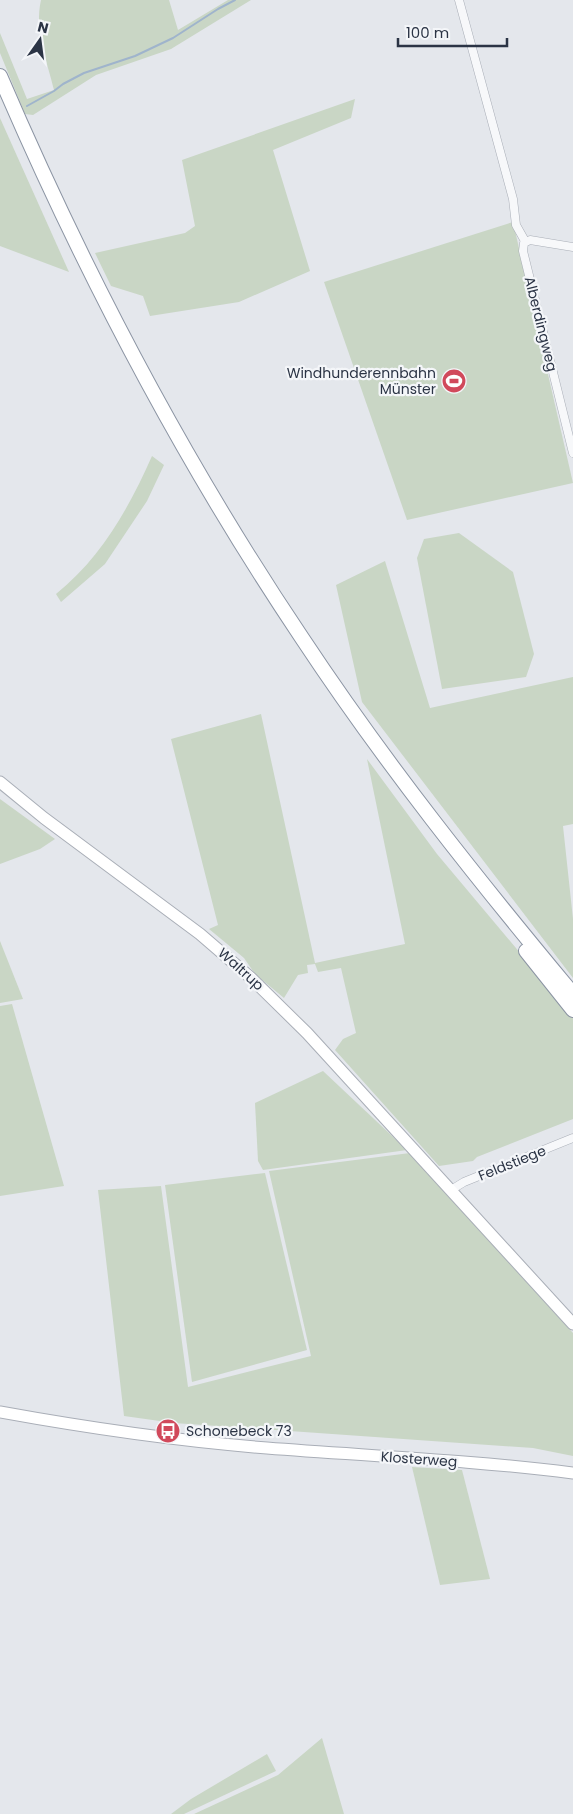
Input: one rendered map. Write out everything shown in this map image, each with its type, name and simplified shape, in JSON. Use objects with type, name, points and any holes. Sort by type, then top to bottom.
[{"type":"highway","points":[[0,76],[47,184],[108,308],[172,428],[245,551],[302,639],[378,748],[476,876],[573,994]]},
{"type":"highway","points":[[0,98],[39,187],[106,324],[187,471],[255,582],[339,707],[396,786],[573,1010]]},
{"type":"main road","name":"Waltrup","points":[[0,782],[63,832],[200,934],[251,978],[307,1033],[573,1324]]},
{"type":"main road","name":"Klosterweg","points":[[0,1412],[106,1429],[242,1446],[525,1466],[573,1473]]},
{"type":"street","points":[[459,0],[513,199],[516,226],[526,241],[573,247]]},
{"type":"street","name":"Alberdingweg","points":[[526,241],[523,247],[524,256],[573,453]]},
{"type":"street","name":"Feldstiege","points":[[451,1190],[464,1182],[573,1138]]},
{"type":"green space","points":[[41,0],[169,0],[178,30],[228,0],[251,0],[171,49],[96,75],[33,115],[25,114],[0,53],[0,33],[27,99],[54,90],[40,34],[39,12]]},
{"type":"green space","points":[[355,99],[351,118],[273,150],[310,271],[239,302],[150,316],[143,296],[111,286],[95,253],[185,233],[195,226],[182,160]]},
{"type":"green space","points":[[0,118],[69,272],[0,246]]},
{"type":"green space","name":"Windhunderennbahn Münster","points":[[513,222],[573,483],[407,520],[324,282]]},
{"type":"green space","points":[[152,456],[164,465],[147,501],[105,564],[61,602],[56,594],[87,565],[112,531],[134,494]]},
{"type":"green space","points":[[459,533],[513,572],[534,654],[526,677],[442,689],[417,558],[424,539]]},
{"type":"green space","points":[[385,561],[430,708],[573,677],[573,824],[563,826],[573,919],[573,978],[362,702],[336,585]]},
{"type":"green space","points":[[261,714],[315,963],[405,944],[367,759],[437,854],[573,1016],[573,1119],[477,1157],[473,1161],[439,1166],[335,1050],[343,1039],[356,1033],[341,968],[318,972],[315,964],[307,965],[308,973],[298,975],[284,998],[255,974],[244,958],[209,929],[218,925],[171,739]]},
{"type":"green space","points":[[0,799],[55,839],[40,849],[0,864]]},
{"type":"green space","points":[[0,941],[23,999],[0,1003]]},
{"type":"green space","points":[[12,1004],[64,1186],[0,1196],[0,1006]]},
{"type":"green space","points":[[323,1071],[407,1150],[263,1170],[258,1161],[255,1103]]},
{"type":"green space","points":[[410,1153],[573,1333],[573,1456],[533,1448],[174,1423],[124,1416],[98,1190],[161,1186],[188,1387],[311,1356],[269,1171]]},
{"type":"green space","points":[[265,1173],[307,1350],[192,1382],[165,1185]]},
{"type":"green space","points":[[412,1467],[462,1470],[490,1579],[440,1585]]},
{"type":"green space","points":[[322,1738],[344,1814],[194,1814],[278,1775]]},
{"type":"green space","points":[[267,1754],[276,1771],[184,1814],[171,1814],[191,1799]]},
{"type":"waterway","points":[[27,106],[84,73],[135,56],[173,38],[235,0]]},
{"type":"place","name":"Windhunderennbahn Münster","points":[[454,381]]},
{"type":"place","name":"Schonebeck 73","points":[[168,1431]]}]
